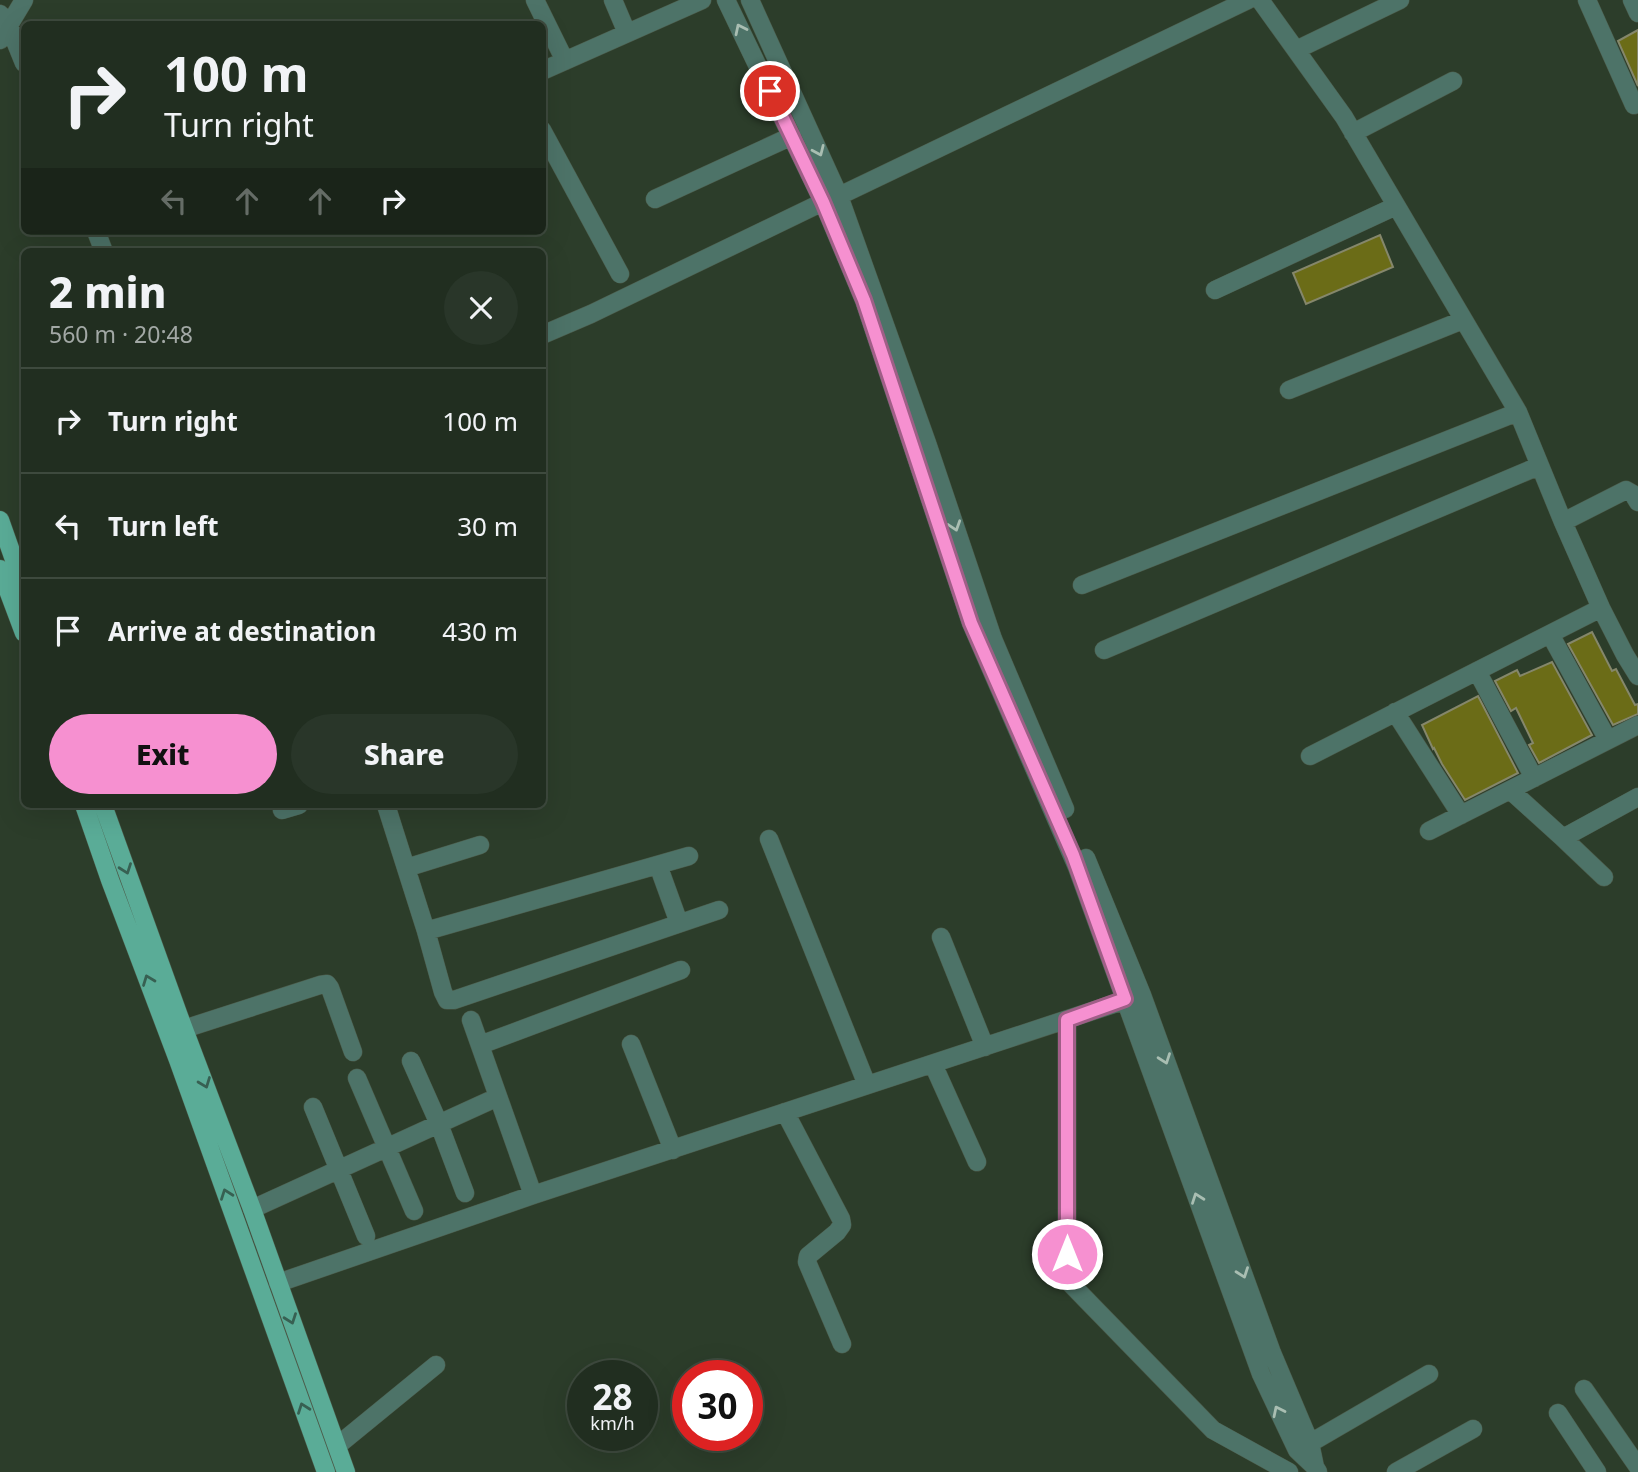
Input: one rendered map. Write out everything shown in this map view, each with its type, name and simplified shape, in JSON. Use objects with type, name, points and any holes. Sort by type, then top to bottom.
[{"type":"main road","points":[[0,520],[21,580]]},
{"type":"main road","points":[[0,569],[21,619]]},
{"type":"main road","points":[[85,808],[326,1472]]},
{"type":"main road","points":[[104,808],[346,1472]]},
{"type":"street","points":[[21,52],[3,26],[24,0]]},
{"type":"street","points":[[535,0],[545,21]]},
{"type":"street","points":[[613,0],[627,33]]},
{"type":"street","points":[[546,69],[702,0]]},
{"type":"street","points":[[726,0],[792,136],[831,199]]},
{"type":"street","points":[[750,0],[928,443],[993,639],[1108,909],[1134,997],[1272,1353],[1303,1447],[1316,1469]]},
{"type":"street","points":[[546,333],[1248,0]]},
{"type":"street","points":[[1260,0],[1344,117],[1518,412],[1539,467],[1601,608],[1638,676]]},
{"type":"street","points":[[1296,50],[1400,0]]},
{"type":"street","points":[[1587,0],[1634,105]]},
{"type":"street","points":[[546,22],[565,61]]},
{"type":"street","points":[[1353,133],[1453,80]]},
{"type":"street","points":[[654,199],[792,136]]},
{"type":"street","points":[[547,150],[620,274]]},
{"type":"street","points":[[1215,290],[1396,206]]},
{"type":"street","points":[[1289,390],[1463,320]]},
{"type":"street","points":[[1082,585],[1518,412]]},
{"type":"street","points":[[1104,650],[1539,467]]},
{"type":"street","points":[[1563,522],[1626,490],[1633,494],[1638,502]]},
{"type":"street","points":[[1310,756],[1601,608]]},
{"type":"street","points":[[1550,634],[1608,740]]},
{"type":"street","points":[[1477,671],[1534,778]]},
{"type":"street","points":[[1395,712],[1461,815]]},
{"type":"street","points":[[1429,831],[1638,725]]},
{"type":"street","points":[[1510,790],[1604,877]]},
{"type":"street","points":[[1563,838],[1638,797]]},
{"type":"street","points":[[391,808],[447,1000],[454,1000],[719,910]]},
{"type":"street","points":[[768,839],[867,1086]]},
{"type":"street","points":[[406,868],[480,845]]},
{"type":"street","points":[[426,931],[689,856]]},
{"type":"street","points":[[658,864],[679,923]]},
{"type":"street","points":[[941,937],[985,1046]]},
{"type":"street","points":[[480,1045],[681,970]]},
{"type":"street","points":[[184,1029],[327,984],[353,1052]]},
{"type":"street","points":[[278,1283],[533,1195],[1134,997]]},
{"type":"street","points":[[471,1020],[533,1195]]},
{"type":"street","points":[[1067,1020],[1067,1280],[1213,1430],[1289,1472]]},
{"type":"street","points":[[631,1044],[673,1150]]},
{"type":"street","points":[[411,1062],[439,1124],[465,1193]]},
{"type":"street","points":[[933,1064],[977,1162]]},
{"type":"street","points":[[357,1077],[414,1211]]},
{"type":"street","points":[[252,1209],[489,1101]]},
{"type":"street","points":[[313,1107],[366,1237]]},
{"type":"street","points":[[785,1112],[841,1219],[842,1225],[837,1232],[808,1256],[807,1262],[842,1344]]},
{"type":"street","points":[[337,1446],[436,1365]]},
{"type":"street","points":[[1303,1447],[1429,1374]]},
{"type":"street","points":[[1584,1388],[1638,1468]]},
{"type":"street","points":[[1558,1413],[1597,1472]]},
{"type":"street","points":[[1396,1472],[1473,1429]]},
{"type":"building","points":[[1638,30],[1638,86],[1618,41]]},
{"type":"building","points":[[1380,235],[1393,267],[1306,304],[1293,273]]},
{"type":"building","points":[[1592,632],[1612,671],[1616,669],[1635,705],[1638,704],[1638,714],[1613,725],[1568,644]]},
{"type":"building","points":[[1552,662],[1592,735],[1539,763],[1529,745],[1533,743],[1516,708],[1511,711],[1495,681],[1517,670],[1520,676]]},
{"type":"building","points":[[1478,696],[1518,773],[1465,800],[1433,749],[1422,725]]},
{"type":"route","points":[[770,91],[823,202],[864,300],[971,623],[1073,855],[1125,999],[1067,1020],[1067,1254]]}]
